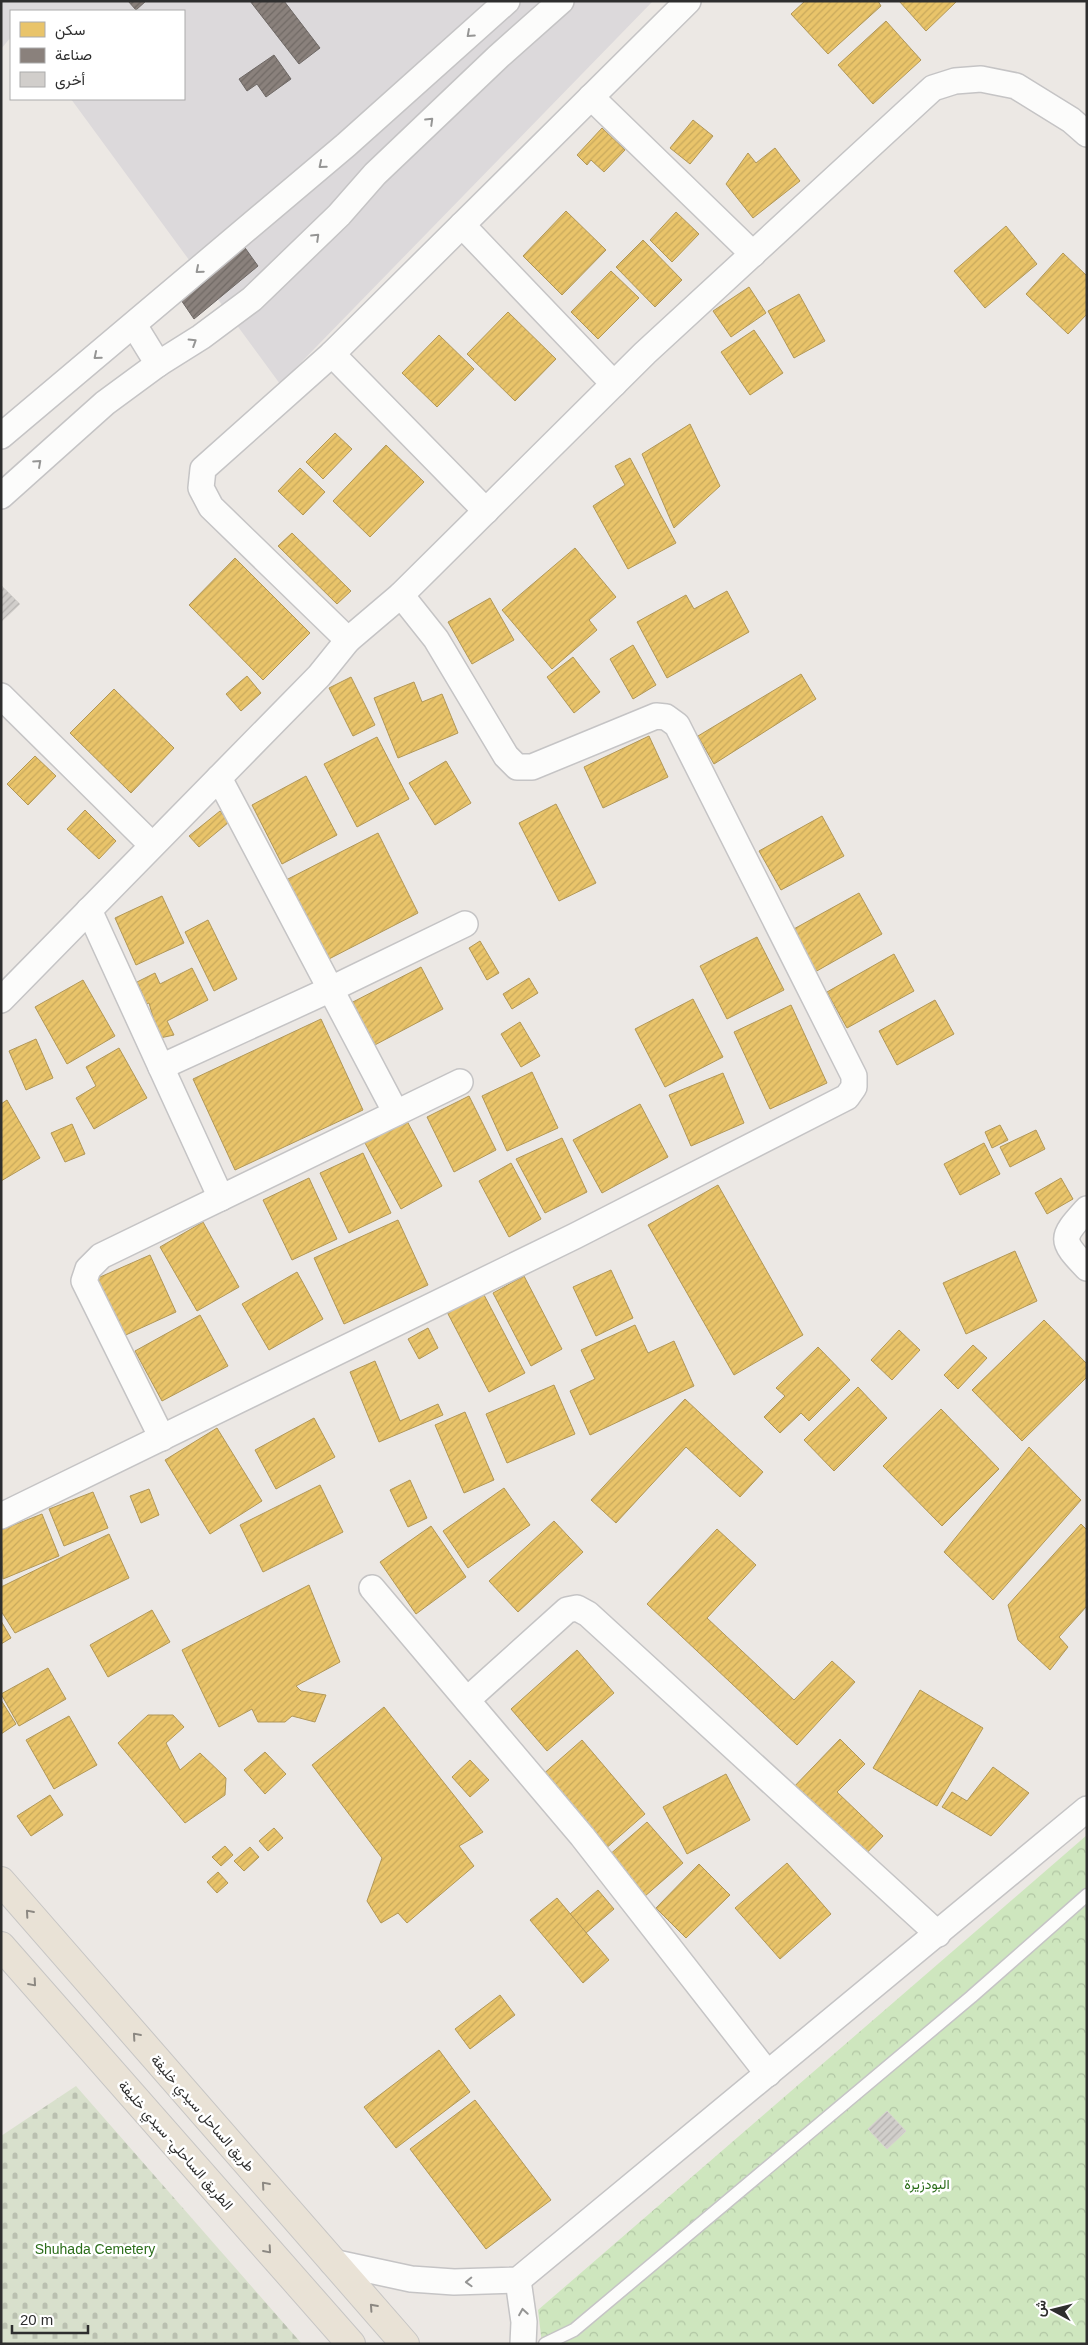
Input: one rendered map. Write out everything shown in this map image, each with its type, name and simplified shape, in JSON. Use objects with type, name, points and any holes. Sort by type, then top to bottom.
[{"type":"highway","name":"طريق الساحل سيدي خليفة","points":[[1,1881],[405,2344]]},
{"type":"highway","name":"الطريق الساحلي- سيدي خليفة","points":[[1,1946],[351,2344]]},
{"type":"street","points":[[1,436],[346,145],[507,1]]},
{"type":"street","points":[[1,496],[105,403],[158,364],[201,337],[252,299],[338,215],[375,174],[499,56],[561,1]]},
{"type":"street","points":[[348,640],[211,507],[200,488],[203,469],[332,354],[688,1]]},
{"type":"street","points":[[1,1000],[319,676],[348,640],[401,594],[614,384],[933,88],[955,81],[981,79],[1016,86],[1071,120],[1087,134]]},
{"type":"street","points":[[591,97],[753,254]]},
{"type":"street","points":[[346,145],[375,174]]},
{"type":"street","points":[[462,225],[614,384]]},
{"type":"street","points":[[134,325],[158,364]]},
{"type":"street","points":[[332,354],[486,511]]},
{"type":"street","points":[[1,1516],[575,1236],[847,1097],[854,1087],[854,1076],[677,725],[666,718],[656,716],[532,767],[517,767],[506,756],[436,640],[401,594]]},
{"type":"street","points":[[1,696],[152,845]]},
{"type":"street","points":[[219,778],[396,1113]]},
{"type":"street","points":[[89,910],[221,1198]]},
{"type":"street","points":[[162,1067],[465,924]]},
{"type":"street","points":[[162,1438],[84,1281],[88,1269],[101,1256],[460,1082]]},
{"type":"street","points":[[1087,1209],[1068,1230],[1066,1242],[1072,1253],[1087,1268]]},
{"type":"street","points":[[372,1588],[582,1836],[768,2074]]},
{"type":"street","points":[[467,1700],[567,1610],[577,1608],[588,1614],[938,1934]]},
{"type":"street","points":[[332,2262],[411,2279],[454,2282],[518,2280],[1087,1810]]},
{"type":"street","points":[[518,2280],[524,2322],[523,2344]]},
{"type":"lane","points":[[545,2344],[574,2330],[971,1997],[1087,1895]]},
{"type":"shaded area","points":[[1,1],[653,1],[280,384],[72,100],[185,100],[185,10],[10,10],[10,38],[1,49]]},
{"type":"green space","name":"البودزيرة","points":[[1087,1835],[1087,2344],[542,2344],[538,2310]]},
{"type":"green space","name":"Shuhada Cemetery","points":[[76,2086],[302,2344],[1,2344],[1,2136]]},
{"type":"building: سكن","points":[[805,1],[878,1],[881,6],[828,54],[791,14]]},
{"type":"building: سكن","points":[[899,1],[957,1],[926,31]]},
{"type":"building: سكن","points":[[886,21],[921,60],[873,104],[838,65]]},
{"type":"building: سكن","points":[[693,120],[713,136],[690,164],[670,148]]},
{"type":"building: سكن","points":[[602,128],[625,150],[604,172],[591,160],[587,165],[577,155]]},
{"type":"building: سكن","points":[[775,148],[800,181],[753,218],[726,184],[748,153],[756,163]]},
{"type":"building: سكن","points":[[566,211],[606,250],[562,295],[523,256]]},
{"type":"building: سكن","points":[[676,212],[699,234],[672,262],[650,240]]},
{"type":"building: سكن","points":[[1006,226],[1037,264],[985,308],[954,271]]},
{"type":"building: سكن","points":[[643,240],[682,280],[655,307],[616,267]]},
{"type":"building: سكن","points":[[1063,253],[1087,276],[1087,314],[1068,334],[1026,294]]},
{"type":"building: سكن","points":[[611,271],[639,298],[598,339],[571,312]]},
{"type":"building: سكن","points":[[749,287],[766,313],[731,337],[713,311]]},
{"type":"building: سكن","points":[[799,294],[825,341],[794,358],[768,311]]},
{"type":"building: سكن","points":[[508,312],[556,359],[515,401],[467,354]]},
{"type":"building: سكن","points":[[754,330],[783,373],[750,395],[721,352]]},
{"type":"building: سكن","points":[[439,335],[474,369],[437,407],[402,373]]},
{"type":"building: سكن","points":[[690,424],[720,486],[674,528],[642,454]]},
{"type":"building: سكن","points":[[335,433],[352,449],[323,479],[306,462]]},
{"type":"building: سكن","points":[[386,445],[424,482],[370,537],[333,501]]},
{"type":"building: سكن","points":[[630,458],[676,543],[628,569],[593,506],[625,485],[615,466]]},
{"type":"building: سكن","points":[[300,468],[325,492],[303,515],[278,491]]},
{"type":"building: سكن","points":[[292,533],[351,591],[337,604],[278,546]]},
{"type":"building: سكن","points":[[575,548],[616,597],[589,620],[597,630],[552,669],[502,610]]},
{"type":"building: سكن","points":[[235,558],[310,633],[263,680],[189,605]]},
{"type":"building: سكن","points":[[727,591],[749,632],[667,678],[637,622],[686,595],[694,609]]},
{"type":"building: سكن","points":[[490,598],[514,640],[472,664],[448,622]]},
{"type":"building: سكن","points":[[633,645],[656,685],[633,699],[610,659]]},
{"type":"building: سكن","points":[[573,657],[600,692],[574,713],[547,677]]},
{"type":"building: سكن","points":[[801,674],[816,699],[714,764],[698,736]]},
{"type":"building: سكن","points":[[247,676],[261,693],[241,711],[226,694]]},
{"type":"building: سكن","points":[[351,677],[375,725],[353,736],[329,688]]},
{"type":"building: سكن","points":[[414,682],[422,702],[442,694],[458,733],[398,758],[374,698]]},
{"type":"building: سكن","points":[[114,689],[174,748],[131,793],[70,733]]},
{"type":"building: سكن","points":[[649,736],[668,777],[603,808],[584,767]]},
{"type":"building: سكن","points":[[377,737],[409,799],[357,827],[324,764]]},
{"type":"building: سكن","points":[[35,756],[56,776],[28,805],[7,784]]},
{"type":"building: سكن","points":[[446,761],[471,803],[435,825],[409,783]]},
{"type":"building: سكن","points":[[306,776],[337,835],[282,864],[252,805]]},
{"type":"building: سكن","points":[[556,804],[596,883],[559,901],[519,823]]},
{"type":"building: سكن","points":[[85,810],[116,841],[99,859],[67,829]]},
{"type":"building: سكن","points":[[220,811],[229,822],[199,847],[189,836]]},
{"type":"building: سكن","points":[[822,816],[844,856],[781,890],[759,851]]},
{"type":"building: سكن","points":[[378,833],[418,913],[327,960],[286,880]]},
{"type":"building: سكن","points":[[859,893],[882,934],[815,972],[792,930]]},
{"type":"building: سكن","points":[[162,896],[184,943],[136,965],[115,918]]},
{"type":"building: سكن","points":[[208,920],[237,979],[214,991],[185,932]]},
{"type":"building: سكن","points":[[757,937],[784,990],[727,1019],[700,966]]},
{"type":"building: سكن","points":[[480,941],[499,973],[487,980],[469,948]]},
{"type":"building: سكن","points":[[894,954],[914,991],[847,1028],[827,992]]},
{"type":"building: سكن","points":[[421,967],[443,1009],[371,1047],[349,1004]]},
{"type":"building: سكن","points":[[192,968],[208,1000],[167,1021],[174,1035],[155,1039],[150,1028],[155,1024],[149,1003],[141,1006],[134,996],[142,993],[137,982],[155,973],[160,984]]},
{"type":"building: سكن","points":[[529,978],[538,993],[512,1009],[503,994]]},
{"type":"building: سكن","points":[[83,980],[115,1036],[67,1064],[35,1007]]},
{"type":"building: سكن","points":[[693,999],[723,1057],[665,1087],[635,1029]]},
{"type":"building: سكن","points":[[935,1000],[954,1034],[897,1065],[879,1031]]},
{"type":"building: سكن","points":[[791,1005],[827,1083],[770,1109],[734,1032]]},
{"type":"building: سكن","points":[[321,1019],[363,1110],[235,1170],[193,1079]]},
{"type":"building: سكن","points":[[520,1022],[540,1056],[521,1067],[501,1034]]},
{"type":"building: سكن","points":[[36,1039],[53,1078],[26,1090],[9,1051]]},
{"type":"building: سكن","points":[[119,1048],[147,1098],[94,1129],[76,1098],[96,1086],[86,1067]]},
{"type":"building: سكن","points":[[532,1072],[558,1128],[507,1151],[482,1096]]},
{"type":"building: سكن","points":[[723,1073],[744,1123],[691,1146],[669,1095]]},
{"type":"building: سكن","points":[[469,1096],[496,1150],[454,1172],[427,1117]]},
{"type":"building: سكن","points":[[7,1100],[40,1158],[1,1181],[1,1104]]},
{"type":"building: سكن","points":[[640,1104],[668,1157],[602,1193],[573,1140]]},
{"type":"building: سكن","points":[[407,1121],[442,1186],[401,1209],[365,1143]]},
{"type":"building: سكن","points":[[72,1124],[85,1154],[65,1162],[51,1133]]},
{"type":"building: سكن","points":[[1000,1125],[1008,1140],[992,1148],[985,1132]]},
{"type":"building: سكن","points":[[1036,1130],[1045,1149],[1010,1167],[1000,1147]]},
{"type":"building: سكن","points":[[562,1138],[587,1192],[545,1213],[516,1159]]},
{"type":"building: سكن","points":[[984,1143],[1000,1174],[960,1195],[944,1164]]},
{"type":"building: سكن","points":[[363,1153],[391,1213],[349,1233],[320,1173]]},
{"type":"building: سكن","points":[[511,1163],[541,1219],[509,1237],[479,1181]]},
{"type":"building: سكن","points":[[309,1178],[337,1239],[292,1260],[263,1200]]},
{"type":"building: سكن","points":[[1061,1178],[1073,1199],[1047,1214],[1035,1193]]},
{"type":"building: سكن","points":[[718,1185],[803,1335],[734,1375],[648,1225]]},
{"type":"building: سكن","points":[[398,1220],[428,1285],[344,1324],[314,1258]]},
{"type":"building: سكن","points":[[203,1222],[239,1287],[197,1311],[160,1247]]},
{"type":"building: سكن","points":[[1015,1251],[1037,1301],[966,1334],[943,1283]]},
{"type":"building: سكن","points":[[150,1255],[176,1312],[117,1339],[91,1281]]},
{"type":"building: سكن","points":[[611,1270],[633,1318],[596,1336],[573,1287]]},
{"type":"building: سكن","points":[[297,1272],[323,1319],[269,1350],[242,1304]]},
{"type":"building: سكن","points":[[524,1276],[562,1349],[531,1366],[493,1293]]},
{"type":"building: سكن","points":[[483,1293],[525,1373],[489,1392],[447,1312]]},
{"type":"building: سكن","points":[[200,1315],[228,1366],[162,1401],[135,1351]]},
{"type":"building: سكن","points":[[1044,1320],[1087,1364],[1087,1377],[1022,1441],[972,1390]]},
{"type":"building: سكن","points":[[635,1325],[648,1353],[674,1341],[694,1386],[590,1435],[570,1391],[595,1379],[581,1350]]},
{"type":"building: سكن","points":[[428,1328],[438,1348],[419,1359],[408,1339]]},
{"type":"building: سكن","points":[[899,1330],[920,1350],[892,1380],[871,1360]]},
{"type":"building: سكن","points":[[973,1345],[987,1358],[958,1389],[944,1375]]},
{"type":"building: سكن","points":[[818,1347],[850,1380],[809,1421],[801,1413],[780,1433],[764,1417],[785,1396],[776,1388]]},
{"type":"building: سكن","points":[[375,1361],[400,1421],[438,1404],[443,1415],[379,1442],[350,1372]]},
{"type":"building: سكن","points":[[554,1385],[575,1434],[507,1463],[486,1414]]},
{"type":"building: سكن","points":[[858,1387],[887,1418],[834,1471],[804,1440]]},
{"type":"building: سكن","points":[[685,1399],[763,1472],[740,1497],[686,1447],[616,1523],[591,1500]]},
{"type":"building: سكن","points":[[941,1409],[999,1469],[942,1526],[883,1466]]},
{"type":"building: سكن","points":[[465,1412],[494,1480],[464,1493],[435,1425]]},
{"type":"building: سكن","points":[[314,1418],[335,1457],[276,1489],[255,1450]]},
{"type":"building: سكن","points":[[217,1428],[262,1501],[210,1534],[165,1460]]},
{"type":"building: سكن","points":[[1029,1447],[1081,1500],[993,1600],[944,1552]]},
{"type":"building: سكن","points":[[410,1480],[427,1518],[408,1527],[390,1490]]},
{"type":"building: سكن","points":[[320,1485],[343,1532],[263,1572],[240,1525]]},
{"type":"building: سكن","points":[[504,1488],[530,1525],[468,1568],[443,1531]]},
{"type":"building: سكن","points":[[149,1489],[159,1515],[141,1523],[130,1496]]},
{"type":"building: سكن","points":[[93,1492],[108,1528],[64,1546],[49,1509]]},
{"type":"building: سكن","points":[[42,1514],[59,1556],[3,1579],[1,1530]]},
{"type":"building: سكن","points":[[554,1521],[583,1552],[518,1612],[489,1581]]},
{"type":"building: سكن","points":[[1081,1524],[1087,1530],[1087,1606],[1059,1637],[1068,1647],[1050,1670],[1018,1640],[1008,1605]]},
{"type":"building: سكن","points":[[431,1526],[466,1577],[416,1614],[380,1562]]},
{"type":"building: سكن","points":[[717,1529],[756,1565],[707,1618],[794,1700],[832,1661],[855,1682],[797,1745],[647,1604]]},
{"type":"building: سكن","points":[[109,1534],[129,1578],[15,1633],[1,1611],[1,1587]]},
{"type":"building: سكن","points":[[309,1585],[340,1662],[296,1686],[301,1691],[326,1695],[315,1722],[292,1716],[285,1722],[258,1722],[252,1709],[219,1727],[182,1650]]},
{"type":"building: سكن","points":[[152,1610],[170,1642],[108,1677],[90,1645]]},
{"type":"building: سكن","points":[[1,1621],[11,1638],[1,1644]]},
{"type":"building: سكن","points":[[577,1650],[614,1693],[547,1751],[511,1709]]},
{"type":"building: سكن","points":[[48,1668],[66,1699],[19,1726],[1,1694]]},
{"type":"building: سكن","points":[[920,1690],[983,1728],[937,1806],[873,1768]]},
{"type":"building: سكن","points":[[1,1700],[16,1724],[1,1734]]},
{"type":"building: سكن","points":[[384,1707],[483,1832],[459,1846],[474,1866],[407,1923],[398,1913],[381,1923],[367,1901],[382,1858],[312,1765]]},
{"type":"building: سكن","points":[[148,1715],[173,1715],[184,1727],[166,1743],[180,1770],[200,1753],[226,1778],[225,1795],[185,1823],[118,1743]]},
{"type":"building: سكن","points":[[69,1716],[97,1765],[54,1789],[26,1740]]},
{"type":"building: سكن","points":[[840,1739],[865,1764],[837,1792],[883,1836],[860,1860],[789,1792]]},
{"type":"building: سكن","points":[[582,1740],[645,1814],[604,1850],[541,1776]]},
{"type":"building: سكن","points":[[265,1752],[286,1774],[265,1794],[244,1770]]},
{"type":"building: سكن","points":[[470,1760],[489,1780],[470,1797],[452,1777]]},
{"type":"building: سكن","points":[[993,1767],[1029,1793],[991,1836],[942,1807],[952,1792],[967,1801]]},
{"type":"building: سكن","points":[[726,1774],[750,1820],[687,1854],[663,1807]]},
{"type":"building: سكن","points":[[50,1795],[63,1815],[31,1836],[17,1816]]},
{"type":"building: سكن","points":[[647,1822],[683,1863],[644,1897],[608,1856]]},
{"type":"building: سكن","points":[[274,1828],[283,1838],[268,1851],[259,1841]]},
{"type":"building: سكن","points":[[225,1846],[233,1855],[221,1866],[212,1857]]},
{"type":"building: سكن","points":[[250,1847],[259,1857],[244,1871],[234,1861]]},
{"type":"building: سكن","points":[[787,1863],[831,1914],[780,1959],[735,1908]]},
{"type":"building: سكن","points":[[699,1864],[730,1895],[686,1938],[656,1908]]},
{"type":"building: سكن","points":[[218,1872],[228,1883],[217,1893],[207,1882]]},
{"type":"building: سكن","points":[[598,1890],[614,1909],[586,1933],[570,1914]]},
{"type":"building: سكن","points":[[557,1898],[609,1960],[583,1983],[530,1920]]},
{"type":"building: سكن","points":[[500,1995],[515,2015],[470,2049],[455,2029]]},
{"type":"building: سكن","points":[[439,2050],[470,2092],[396,2148],[364,2107]]},
{"type":"building: سكن","points":[[475,2100],[551,2200],[486,2249],[410,2149]]},
{"type":"building: صناعة","points":[[128,1],[146,1],[136,10]]},
{"type":"building: صناعة","points":[[250,1],[284,1],[320,48],[299,64]]},
{"type":"building: صناعة","points":[[274,55],[291,79],[266,97],[257,84],[247,91],[239,79]]},
{"type":"building: صناعة","points":[[243,245],[258,266],[194,319],[179,297]]},
{"type":"building: أخرى","points":[[1,585],[20,604],[1,622]]},
{"type":"building: أخرى","points":[[887,2111],[906,2131],[887,2149],[868,2129]]}]
